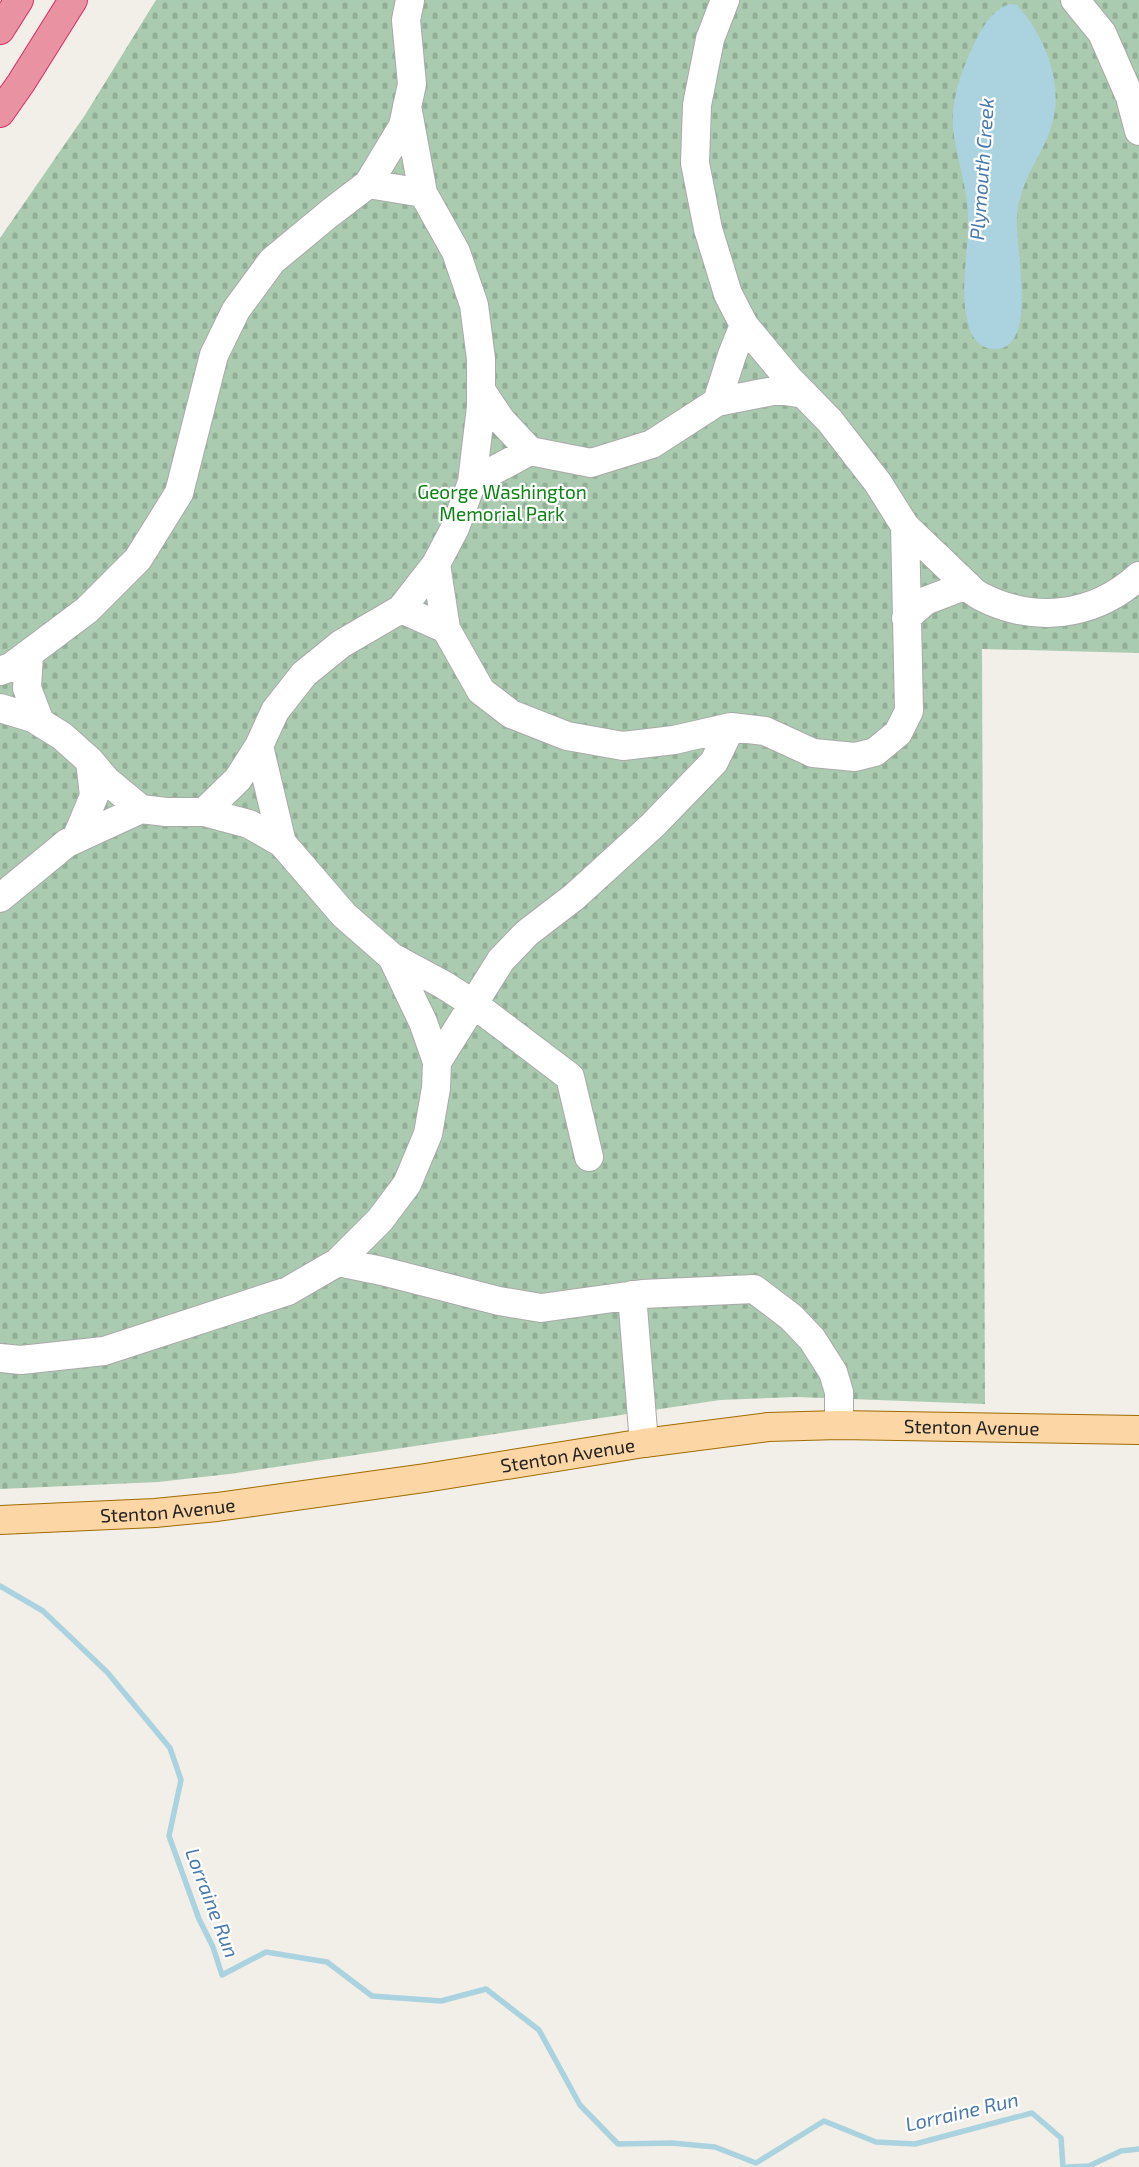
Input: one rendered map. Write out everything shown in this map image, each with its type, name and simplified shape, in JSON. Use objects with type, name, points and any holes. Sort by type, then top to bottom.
[{"type":"highway","points":[[0,30],[19,0]]},
{"type":"highway","points":[[0,113],[74,0]]},
{"type":"main road","name":"Stenton Avenue","points":[[0,1520],[155,1513],[217,1507],[426,1478],[644,1442],[741,1429],[839,1425],[1139,1430]]},
{"type":"lane","points":[[0,671],[11,667],[87,610],[138,559],[179,493],[214,355],[236,310],[272,261],[368,184],[403,126],[412,84],[406,20],[410,0]]},
{"type":"lane","points":[[725,0],[710,39],[697,105],[695,163],[708,229],[728,294],[744,326],[830,421],[872,476],[905,526],[978,596],[1007,606],[1044,614],[1086,608],[1127,587],[1139,576]]},
{"type":"lane","points":[[1075,0],[1102,33],[1130,97],[1139,131]]},
{"type":"lane","points":[[204,812],[238,779],[259,746],[275,711],[304,674],[341,644],[401,609],[436,564],[455,528],[472,482],[481,390],[481,359],[474,305],[456,252],[423,193],[407,106]]},
{"type":"lane","points":[[368,184],[423,193]]},
{"type":"lane","points":[[717,402],[732,355],[744,326]]},
{"type":"lane","points":[[481,390],[502,420],[530,451],[592,463],[652,444],[717,402],[778,390],[804,394]]},
{"type":"lane","points":[[472,482],[530,451]]},
{"type":"lane","points":[[436,564],[446,629],[480,692],[511,714],[567,736],[623,746],[674,740],[731,727],[766,731],[813,753],[856,757],[875,752],[898,733],[908,710],[905,526]]},
{"type":"lane","points":[[906,618],[925,600],[967,585]]},
{"type":"lane","points":[[401,609],[446,629]]},
{"type":"lane","points":[[29,654],[27,688],[40,722]]},
{"type":"lane","points":[[0,708],[33,718],[62,736],[90,761],[106,780],[141,809]]},
{"type":"lane","points":[[437,1062],[501,960],[527,933],[574,897],[653,825],[714,762],[731,727]]},
{"type":"lane","points":[[259,746],[282,843]]},
{"type":"lane","points":[[76,839],[94,796],[90,761]]},
{"type":"lane","points":[[0,898],[67,843],[141,809],[166,812],[204,812],[249,824],[282,843],[344,914],[392,957],[444,985],[474,1005],[570,1077],[589,1157]]},
{"type":"lane","points":[[0,1358],[21,1360],[104,1351],[288,1291],[338,1262],[380,1220],[406,1184],[428,1134],[436,1088],[437,1062],[423,1022],[392,957]]},
{"type":"lane","points":[[338,1262],[382,1271],[498,1301],[541,1308],[632,1295],[754,1289],[791,1317],[812,1339],[833,1372],[840,1392],[839,1425]]},
{"type":"lane","points":[[632,1295],[644,1442]]},
{"type":"green space","name":"George Washington Memorial Park","points":[[156,0],[1139,0],[1139,653],[982,649],[985,1404],[796,1397],[720,1400],[229,1474],[158,1482],[0,1489],[0,238],[85,115]]},
{"type":"water","name":"Plymouth Creek","points":[[1010,4],[1017,5],[1027,17],[1044,45],[1050,61],[1056,92],[1050,131],[1026,181],[1017,216],[1022,287],[1019,325],[1014,338],[1005,347],[989,349],[973,337],[967,319],[964,290],[968,209],[954,136],[953,111],[961,76],[978,36],[985,24],[998,10]]},
{"type":"waterway","name":"Lorraine Run","points":[[0,1586],[43,1611],[107,1672],[170,1748],[181,1780],[169,1836],[199,1919],[213,1947],[222,1975],[266,1952],[327,1962],[372,1996],[441,2001],[486,1989],[539,2030],[580,2105],[618,2144],[672,2143],[715,2147],[756,2163],[824,2121],[876,2142],[915,2144],[1032,2113],[1061,2138],[1063,2167]]},
{"type":"waterway","name":"Lorraine Run","points":[[1068,2167],[1089,2166],[1121,2151],[1139,2149]]}]
